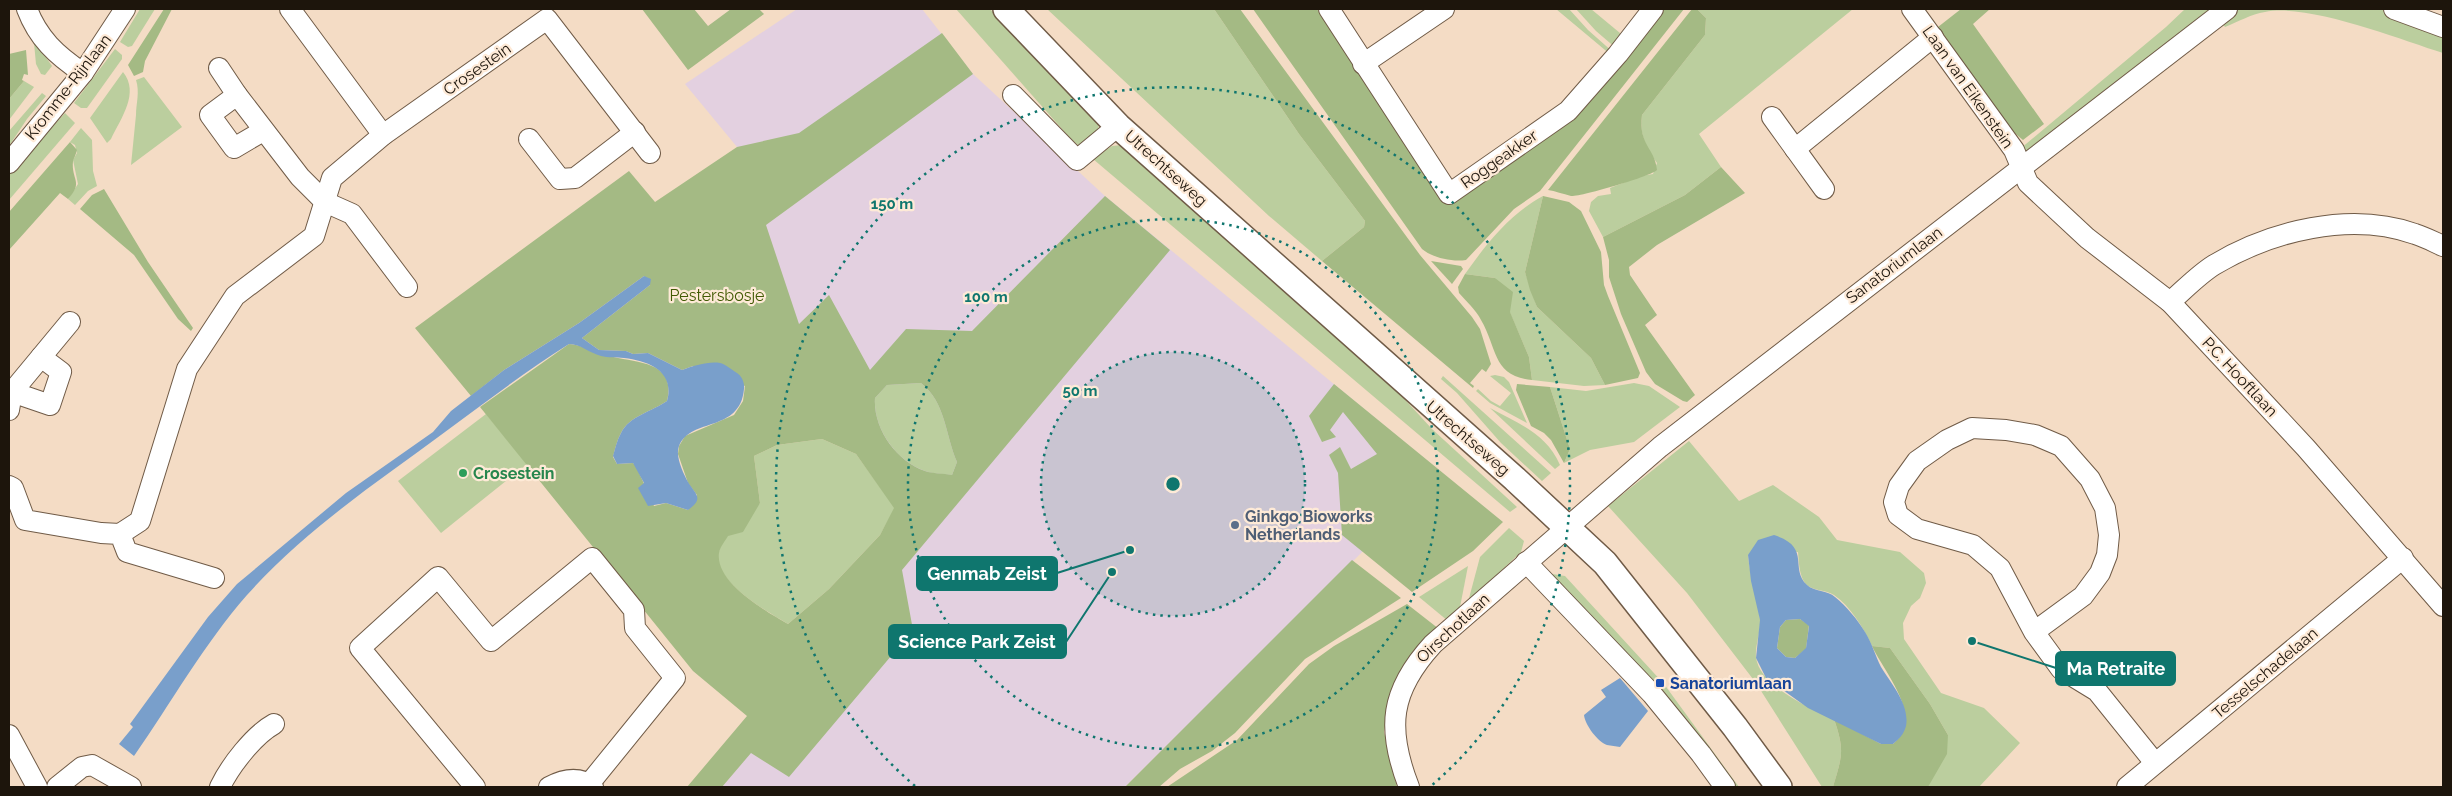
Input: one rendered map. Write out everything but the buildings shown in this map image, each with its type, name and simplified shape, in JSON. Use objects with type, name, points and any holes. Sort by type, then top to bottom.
[{"type":"main road","name":"Utrechtseweg","points":[[1006,9],[1118,126],[1605,563],[1735,727],[1779,787]]},
{"type":"street","points":[[27,9],[34,27],[46,44],[62,59],[83,73]]},
{"type":"street","name":"Kromme-Rijnlaan","points":[[9,163],[83,73],[125,9]]},
{"type":"street","points":[[290,9],[383,135]]},
{"type":"street","name":"Roggeakker","points":[[1329,9],[1449,194],[1568,110],[1618,54],[1653,9]]},
{"type":"street","points":[[1363,64],[1444,9]]},
{"type":"street","name":"Laan van Eikenstein","points":[[1912,9],[2014,150],[2021,167]]},
{"type":"street","name":"Sanatoriumlaan","points":[[1566,526],[1660,447],[2227,9]]},
{"type":"street","points":[[2394,9],[2443,28]]},
{"type":"street","name":"Crosestein","points":[[120,534],[140,521],[187,369],[235,296],[314,236],[332,178],[383,135],[543,14],[650,153]]},
{"type":"street","points":[[1795,149],[1933,37]]},
{"type":"street","points":[[219,68],[263,130],[300,177],[325,202],[352,214],[407,288]]},
{"type":"street","points":[[238,95],[210,115],[234,148],[263,130]]},
{"type":"street","name":"Utrechtseweg","points":[[1013,95],[1078,160],[1118,126]]},
{"type":"street","points":[[1772,117],[1824,189]]},
{"type":"street","points":[[529,139],[560,179],[575,178],[635,132]]},
{"type":"street","name":"P.C. Hooftlaan","points":[[2021,167],[2028,183],[2081,232],[2170,302],[2306,448],[2443,606]]},
{"type":"street","points":[[2170,302],[2213,266],[2266,240],[2303,229],[2330,225],[2366,225],[2415,233],[2443,246]]},
{"type":"street","points":[[41,357],[61,372],[50,405],[10,401],[41,357],[70,322]]},
{"type":"street","points":[[2034,632],[2083,596],[2100,573],[2107,555],[2109,535],[2105,508],[2090,479],[2061,446],[2035,435],[2006,430],[1972,428],[1947,440],[1917,461],[1899,486],[1894,502],[1898,516],[1917,529],[1973,545],[2000,568],[2034,632],[2061,670],[2097,691],[2156,763]]},
{"type":"street","points":[[9,486],[13,488],[17,523],[120,534],[127,552],[214,578]]},
{"type":"street","name":"Oirschotlaan","points":[[1409,787],[1401,766],[1396,734],[1396,711],[1402,688],[1413,665],[1433,644],[1566,526]]},
{"type":"street","points":[[476,787],[360,648],[438,577],[491,641],[592,558],[634,610],[634,628],[675,678],[591,786],[576,779],[559,781],[550,787]]},
{"type":"street","name":"Tesselschadelaan","points":[[2127,787],[2403,558]]},
{"type":"street","points":[[1526,562],[1652,694],[1701,754],[1724,787]]},
{"type":"street","points":[[220,787],[228,771],[265,729],[274,724]]},
{"type":"street","points":[[9,735],[37,787]]},
{"type":"street","points":[[57,787],[82,767],[92,765],[132,787]]},
{"type":"shaded area","points":[[797,9],[922,9],[973,74],[1105,196],[1442,473],[1125,787],[722,787],[942,521],[809,356],[737,147],[685,84]]},
{"type":"green space","points":[[140,9],[155,9],[132,46],[128,47],[120,42]]},
{"type":"green space","points":[[164,9],[172,9],[145,61],[143,72],[134,76],[128,65]]},
{"type":"green space","points":[[642,9],[694,9],[708,26],[731,9],[759,9],[764,14],[688,70]]},
{"type":"green space","points":[[956,9],[990,9],[1099,123],[1098,131],[1078,145]]},
{"type":"green space","points":[[1047,9],[1214,9],[1299,134],[1365,221],[1364,227],[1322,261],[1269,216]]},
{"type":"green space","points":[[1214,9],[1240,9],[1420,255],[1472,317],[1480,329],[1491,364],[1486,372],[1482,369],[1470,383],[1474,386],[1473,388],[1322,261],[1364,227],[1365,221],[1299,134]]},
{"type":"green space","points":[[1253,9],[1317,9],[1447,203],[1571,115],[1661,9],[1684,9],[1540,191],[1514,209],[1466,260],[1449,260],[1437,257],[1422,249]]},
{"type":"green space","points":[[1556,9],[1569,9],[1588,30],[1614,53],[1611,55]]},
{"type":"green space","points":[[1576,9],[1591,9],[1626,38],[1617,49],[1596,31]]},
{"type":"green space","points":[[1692,9],[1697,9],[1706,18],[1705,35],[1642,115],[1642,133],[1656,163],[1657,170],[1630,181],[1577,195],[1571,196],[1548,190]]},
{"type":"green space","points":[[1697,9],[1853,9],[1699,134],[1721,167],[1685,195],[1603,237],[1589,211],[1591,202],[1598,196],[1611,194],[1610,188],[1641,176],[1653,174],[1657,163],[1644,140],[1641,122],[1642,115],[1705,35],[1706,18]]},
{"type":"green space","points":[[1961,9],[1990,9],[1973,24],[2044,124],[2023,140],[2012,131],[1938,27]]},
{"type":"green space","points":[[2185,9],[2214,9],[2027,152],[2020,149],[2166,27]]},
{"type":"green space","points":[[2236,9],[2380,9],[2443,35],[2443,53],[2354,24],[2305,13],[2265,12],[2250,16],[2225,27],[2220,20]]},
{"type":"green space","name":"Pestersbosje","points":[[942,33],[973,74],[766,225],[799,324],[829,295],[870,370],[906,329],[972,331],[1105,196],[1170,250],[902,570],[913,630],[789,777],[751,753],[722,787],[687,787],[747,716],[693,671],[480,407],[569,344],[652,366],[666,378],[668,388],[667,401],[635,418],[625,427],[618,439],[613,457],[617,464],[633,463],[636,466],[654,506],[666,503],[688,510],[697,495],[688,483],[678,454],[679,446],[685,436],[734,415],[743,401],[745,386],[693,366],[682,370],[648,353],[633,354],[626,351],[599,350],[582,338],[650,285],[644,276],[579,323],[504,370],[471,396],[415,328],[629,171],[655,202],[737,147],[799,133]],"holes":[[[921,383],[935,400],[944,419],[957,462],[952,475],[931,473],[905,460],[888,442],[878,421],[875,398],[887,385]],[[822,439],[856,454],[894,508],[880,535],[829,589],[788,624],[755,604],[733,585],[725,575],[720,564],[719,553],[721,546],[728,536],[743,532],[760,503],[754,456],[777,445]]]},
{"type":"green space","points":[[34,43],[36,43],[52,66],[45,75],[41,74],[36,64]]},
{"type":"green space","points":[[115,49],[122,55],[122,59],[87,108],[81,108],[74,103]]},
{"type":"green space","points":[[26,50],[28,75],[24,74],[22,80],[24,81],[9,99],[9,54]]},
{"type":"green space","points":[[123,72],[130,88],[127,106],[111,139],[107,143],[90,118]]},
{"type":"green space","points":[[144,77],[182,127],[131,165],[138,98],[136,80]]},
{"type":"green space","points":[[24,81],[34,87],[9,120],[9,99]]},
{"type":"green space","points":[[42,93],[46,96],[27,119],[9,146],[9,131]]},
{"type":"green space","points":[[65,113],[75,123],[9,200],[9,174]]},
{"type":"green space","points":[[81,128],[92,140],[93,171],[97,186],[88,191],[75,205],[68,199],[78,184],[73,160],[77,153],[75,145],[70,142]]},
{"type":"green space","points":[[70,142],[77,150],[73,161],[76,185],[73,193],[68,199],[60,193],[9,250],[9,212]]},
{"type":"green space","points":[[1122,145],[1376,368],[1432,429],[1517,507],[1510,512],[1093,159],[1112,146]]},
{"type":"green space","points":[[1721,167],[1745,193],[1657,245],[1629,267],[1630,275],[1657,315],[1645,325],[1695,395],[1687,402],[1655,384],[1646,372],[1621,314],[1609,277],[1609,260],[1603,237],[1685,195]]},
{"type":"green space","points":[[104,189],[148,262],[193,328],[191,331],[178,319],[134,255],[80,209],[92,195]]},
{"type":"green space","points":[[1543,196],[1525,272],[1537,307],[1591,358],[1605,385],[1584,386],[1532,380],[1529,357],[1495,278],[1465,274],[1482,251],[1510,220]]},
{"type":"green space","points":[[1543,196],[1569,202],[1581,211],[1601,252],[1604,285],[1640,373],[1638,378],[1605,385],[1591,358],[1537,307],[1525,272]]},
{"type":"green space","points":[[1431,261],[1461,266],[1463,269],[1452,284]]},
{"type":"green space","points":[[1465,274],[1495,278],[1513,292],[1510,312],[1529,357],[1532,380],[1510,373],[1503,367],[1479,316],[1459,293],[1458,287]]},
{"type":"green space","points":[[1443,376],[1551,473],[1542,481],[1501,443],[1457,393],[1441,379]]},
{"type":"green space","points":[[1490,376],[1504,377],[1509,382],[1527,423],[1490,403],[1476,391],[1478,389],[1491,401],[1500,406],[1511,393]]},
{"type":"green space","points":[[921,383],[935,400],[944,419],[957,462],[952,475],[925,471],[905,460],[888,442],[878,421],[875,398],[887,385]]},
{"type":"green space","points":[[1634,383],[1649,386],[1680,407],[1634,442],[1590,450],[1564,463],[1570,449],[1550,387],[1586,391]]},
{"type":"green space","points":[[1334,384],[1503,522],[1473,551],[1412,592],[1342,535],[1338,473],[1329,455],[1340,447],[1351,469],[1377,454],[1343,412],[1330,430],[1336,437],[1322,442],[1309,416]]},
{"type":"green space","points":[[1517,384],[1550,387],[1570,449],[1564,463],[1551,440],[1544,433],[1531,426],[1516,390]]},
{"type":"green space","points":[[1490,408],[1531,430],[1547,445],[1560,465],[1555,469]]},
{"type":"green space","name":"Crosestein","points":[[486,414],[527,464],[441,533],[398,481]]},
{"type":"green space","points":[[822,439],[856,454],[895,508],[880,535],[829,589],[788,624],[755,603],[732,584],[723,573],[719,562],[719,551],[731,531],[760,503],[754,456],[777,445]]},
{"type":"green space","points":[[1689,441],[1739,501],[1773,485],[1819,517],[1837,540],[1900,552],[1924,573],[1926,583],[1920,598],[1911,606],[1903,623],[1904,639],[1941,693],[1984,708],[2020,743],[1979,787],[1928,787],[1948,735],[1930,704],[1890,648],[1872,646],[1865,632],[1846,605],[1831,593],[1811,588],[1805,583],[1800,570],[1798,552],[1748,555],[1760,619],[1756,652],[1759,668],[1776,687],[1800,703],[1834,719],[1840,739],[1841,753],[1833,787],[1822,787],[1756,683],[1687,593],[1608,506]]},
{"type":"green space","points":[[1509,528],[1524,541],[1521,552],[1468,602],[1480,557]]},
{"type":"green space","points":[[1352,560],[1401,598],[1305,659],[1235,733],[1212,751],[1180,769],[1159,787],[1125,787]]},
{"type":"green space","points":[[1468,566],[1460,607],[1448,621],[1419,597]]},
{"type":"green space","points":[[1552,574],[1565,576],[1664,684],[1739,787],[1728,787],[1611,638]]},
{"type":"green space","points":[[1407,604],[1439,629],[1391,693],[1384,732],[1397,787],[1167,787],[1237,740],[1309,664],[1334,646]]},
{"type":"green space","points":[[1800,619],[1809,625],[1806,649],[1795,658],[1786,657],[1777,648],[1780,627],[1786,620]]},
{"type":"green space","points":[[1872,646],[1890,648],[1930,704],[1948,735],[1947,754],[1928,787],[1833,787],[1841,753],[1840,739],[1834,719],[1881,744],[1893,744],[1902,733],[1905,721],[1904,709],[1893,682]]},
{"type":"water","points":[[644,276],[651,279],[650,285],[582,338],[599,350],[626,351],[633,354],[648,353],[682,370],[706,363],[720,363],[739,374],[744,385],[741,403],[734,412],[725,419],[694,431],[685,437],[679,446],[680,464],[697,496],[693,506],[688,510],[666,503],[648,506],[638,488],[644,483],[633,463],[617,464],[613,456],[618,439],[625,427],[635,418],[667,401],[669,391],[664,375],[651,365],[643,362],[601,356],[577,345],[569,344],[506,387],[367,489],[293,549],[247,595],[216,633],[134,756],[119,744],[133,727],[130,724],[208,617],[237,584],[346,493],[433,432],[451,411],[504,370],[579,323]]},
{"type":"water","points":[[1774,535],[1793,545],[1802,578],[1807,585],[1835,597],[1848,609],[1862,627],[1870,640],[1881,667],[1899,695],[1905,710],[1905,729],[1893,744],[1881,744],[1808,708],[1766,678],[1756,658],[1760,620],[1751,581],[1748,555],[1758,540]],"holes":[[[1800,619],[1809,626],[1806,648],[1795,658],[1786,657],[1777,648],[1780,627],[1786,620]]]},
{"type":"water","points":[[1620,678],[1648,711],[1620,747],[1607,745],[1596,737],[1589,728],[1584,715],[1606,697],[1601,690]]},
{"type":"place","name":"Crosestein","points":[[463,473]]},
{"type":"place","name":"Ginkgo Bioworks Netherlands","points":[[1235,525]]},
{"type":"place","name":"Genmab Zeist","points":[[1130,550]]},
{"type":"place","name":"Science Park Zeist","points":[[1112,572]]},
{"type":"place","name":"Ma Retraite","points":[[1972,641]]},
{"type":"place","name":"Sanatoriumlaan","points":[[1660,683]]}]
